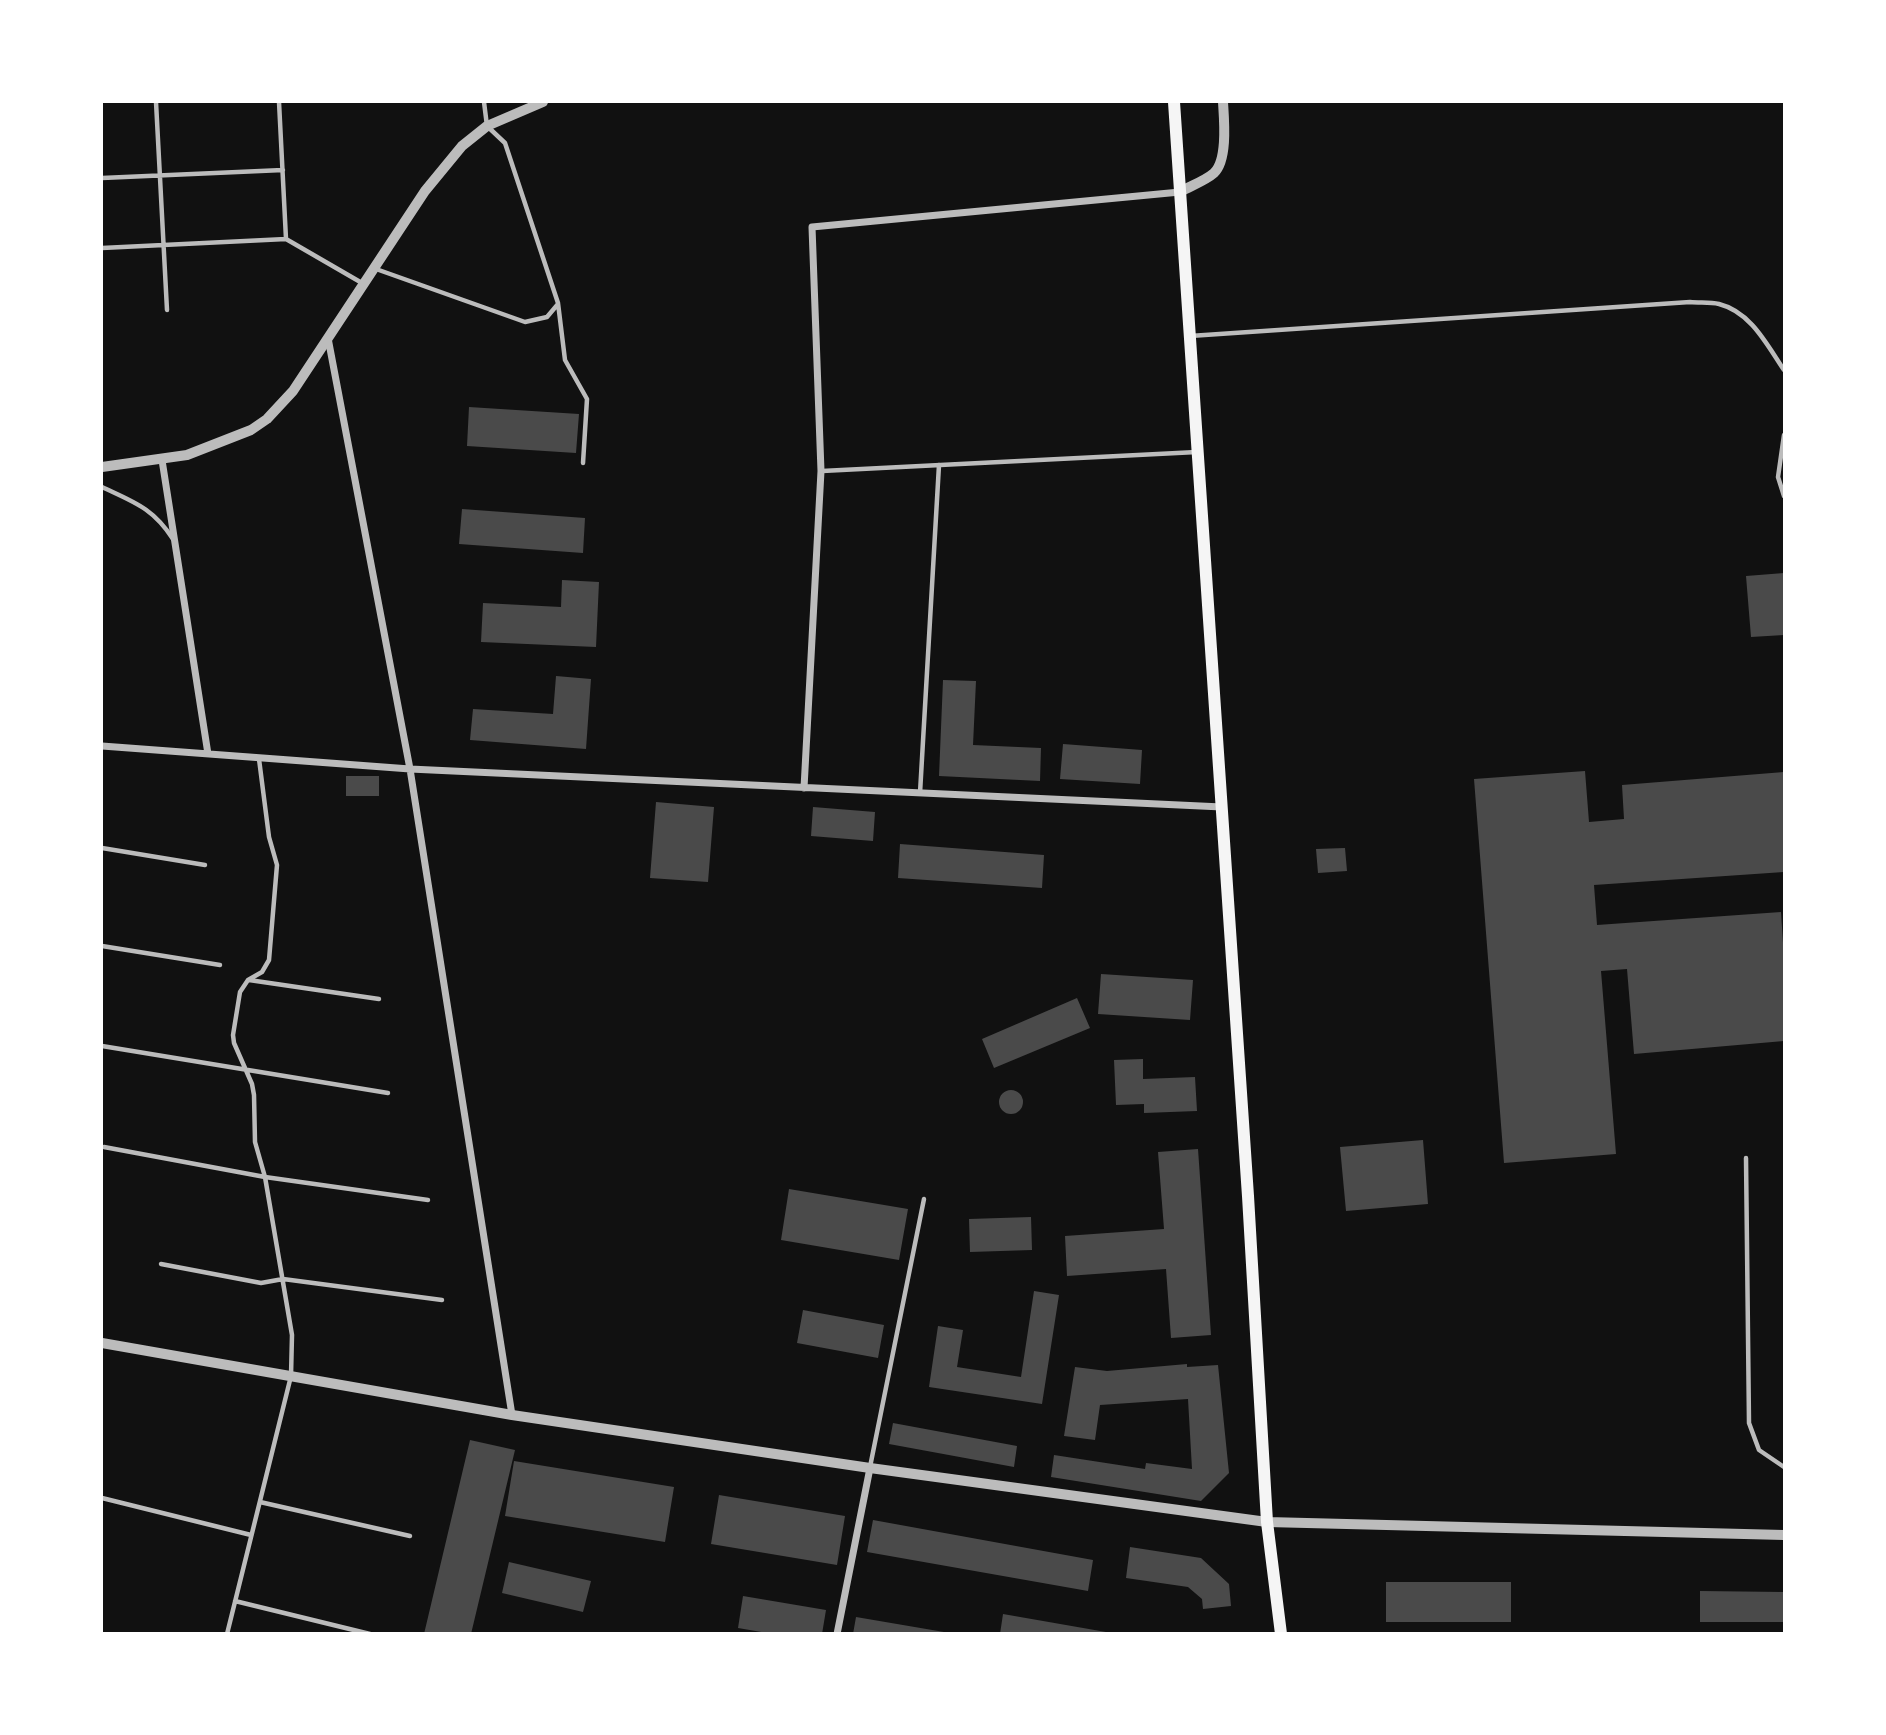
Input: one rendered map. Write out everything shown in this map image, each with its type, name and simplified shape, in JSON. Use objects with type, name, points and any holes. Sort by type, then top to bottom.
[{"type":"main road","points":[[1174,102],[1267,1522],[1281,1633]]},
{"type":"street","points":[[102,467],[162,460],[187,454],[251,430],[267,419],[293,391],[425,191],[462,146],[487,127],[542,102]]},
{"type":"street","points":[[804,788],[821,471],[812,227],[1180,192],[1214,172],[1221,163],[1224,138],[1223,102]]},
{"type":"street","points":[[328,338],[410,769],[512,1415]]},
{"type":"street","points":[[162,460],[208,754]]},
{"type":"street","points":[[102,746],[410,769],[1222,807]]},
{"type":"street","points":[[102,1343],[512,1415],[870,1468],[1267,1522],[1784,1535]]},
{"type":"street","points":[[837,1633],[870,1468]]},
{"type":"lane","points":[[156,102],[167,310]]},
{"type":"lane","points":[[279,102],[286,239]]},
{"type":"lane","points":[[484,102],[487,127],[505,143],[558,303],[565,360],[587,400],[583,463]]},
{"type":"lane","points":[[102,178],[283,170]]},
{"type":"lane","points":[[102,248],[286,239],[364,284]]},
{"type":"lane","points":[[374,268],[525,321],[547,317],[558,303]]},
{"type":"lane","points":[[1189,336],[1704,303],[1730,308],[1754,325],[1784,370]]},
{"type":"lane","points":[[1784,435],[1777,477],[1784,496]]},
{"type":"lane","points":[[821,471],[1197,452]]},
{"type":"lane","points":[[920,793],[939,465]]},
{"type":"lane","points":[[102,488],[147,509],[161,520],[173,539]]},
{"type":"lane","points":[[227,1633],[291,1376],[292,1335],[265,1177],[255,1142],[254,1095],[233,1035],[240,992],[248,980],[262,972],[269,960],[277,865],[270,837],[259,759]]},
{"type":"lane","points":[[102,848],[205,865]]},
{"type":"lane","points":[[102,946],[220,965]]},
{"type":"lane","points":[[248,980],[379,999]]},
{"type":"lane","points":[[102,1046],[388,1093]]},
{"type":"lane","points":[[104,1147],[265,1177],[428,1200]]},
{"type":"lane","points":[[1746,1158],[1749,1423],[1759,1450],[1784,1467]]},
{"type":"lane","points":[[870,1468],[924,1199]]},
{"type":"lane","points":[[161,1264],[261,1283],[283,1279],[442,1300]]},
{"type":"lane","points":[[102,1498],[251,1535]]},
{"type":"lane","points":[[260,1502],[410,1536]]},
{"type":"lane","points":[[235,1601],[370,1633]]},
{"type":"building","points":[[469,407],[579,414],[576,453],[467,446]]},
{"type":"building","points":[[462,509],[585,518],[583,553],[459,544]]},
{"type":"building","points":[[1784,573],[1784,635],[1751,637],[1746,576]]},
{"type":"building","points":[[562,580],[599,582],[596,647],[481,642],[483,603],[561,607]]},
{"type":"building","points":[[556,676],[591,679],[586,749],[470,740],[473,709],[553,714]]},
{"type":"building","points":[[943,680],[976,681],[973,745],[1041,748],[1040,781],[939,776]]},
{"type":"building","points":[[1063,744],[1142,750],[1140,784],[1060,779]]},
{"type":"building","points":[[1585,771],[1589,822],[1624,819],[1622,785],[1784,772],[1784,872],[1594,885],[1597,925],[1781,912],[1784,1041],[1634,1054],[1627,969],[1601,971],[1616,1154],[1504,1163],[1474,779]]},
{"type":"building","points":[[346,776],[379,776],[379,796],[346,796]]},
{"type":"building","points":[[656,802],[714,807],[708,882],[650,878]]},
{"type":"building","points":[[813,807],[875,812],[873,841],[811,836]]},
{"type":"building","points":[[900,844],[1044,855],[1042,888],[898,878]]},
{"type":"building","points":[[1345,848],[1347,871],[1318,873],[1316,849]]},
{"type":"building","points":[[1101,974],[1193,980],[1190,1020],[1098,1014]]},
{"type":"building","points":[[1077,998],[1090,1028],[994,1068],[982,1039]]},
{"type":"building","points":[[1143,1059],[1143,1079],[1195,1077],[1197,1111],[1144,1113],[1144,1104],[1116,1105],[1114,1060]]},
{"type":"building","points":[[1011,1090],[1020,1093],[1023,1102],[1020,1111],[1011,1114],[1002,1111],[999,1102],[1002,1093]]},
{"type":"building","points":[[1423,1140],[1428,1204],[1346,1211],[1340,1147]]},
{"type":"building","points":[[1198,1149],[1211,1335],[1171,1338],[1166,1269],[1067,1276],[1065,1236],[1164,1229],[1158,1152]]},
{"type":"building","points":[[789,1189],[908,1209],[899,1260],[781,1240]]},
{"type":"building","points":[[1031,1217],[1032,1250],[970,1252],[969,1219]]},
{"type":"building","points":[[1034,1291],[1059,1295],[1042,1404],[929,1387],[938,1326],[963,1330],[957,1367],[1021,1377]]},
{"type":"building","points":[[803,1310],[884,1325],[878,1358],[797,1343]]},
{"type":"building","points":[[1187,1364],[1187,1367],[1218,1365],[1229,1473],[1201,1501],[1051,1477],[1054,1455],[1145,1469],[1146,1463],[1192,1469],[1188,1399],[1100,1405],[1095,1440],[1064,1436],[1075,1367],[1107,1371]]},
{"type":"building","points":[[893,1423],[1017,1446],[1014,1467],[889,1444]]},
{"type":"building","points":[[470,1440],[515,1450],[471,1634],[424,1634]]},
{"type":"building","points":[[514,1461],[674,1487],[665,1542],[505,1516]]},
{"type":"building","points":[[719,1495],[845,1516],[837,1565],[711,1544]]},
{"type":"building","points":[[873,1520],[1093,1560],[1088,1591],[867,1552]]},
{"type":"building","points":[[1130,1547],[1201,1558],[1229,1584],[1231,1606],[1203,1609],[1202,1599],[1188,1587],[1126,1578]]},
{"type":"building","points":[[509,1562],[591,1581],[583,1612],[502,1593]]},
{"type":"building","points":[[1386,1582],[1511,1582],[1511,1622],[1386,1622]]},
{"type":"building","points":[[1700,1591],[1784,1592],[1784,1622],[1700,1622]]},
{"type":"building","points":[[743,1596],[826,1610],[822,1634],[773,1634],[738,1628]]},
{"type":"building","points":[[1003,1614],[1106,1632],[1106,1634],[1000,1634]]},
{"type":"building","points":[[856,1617],[944,1632],[944,1634],[853,1634]]}]
